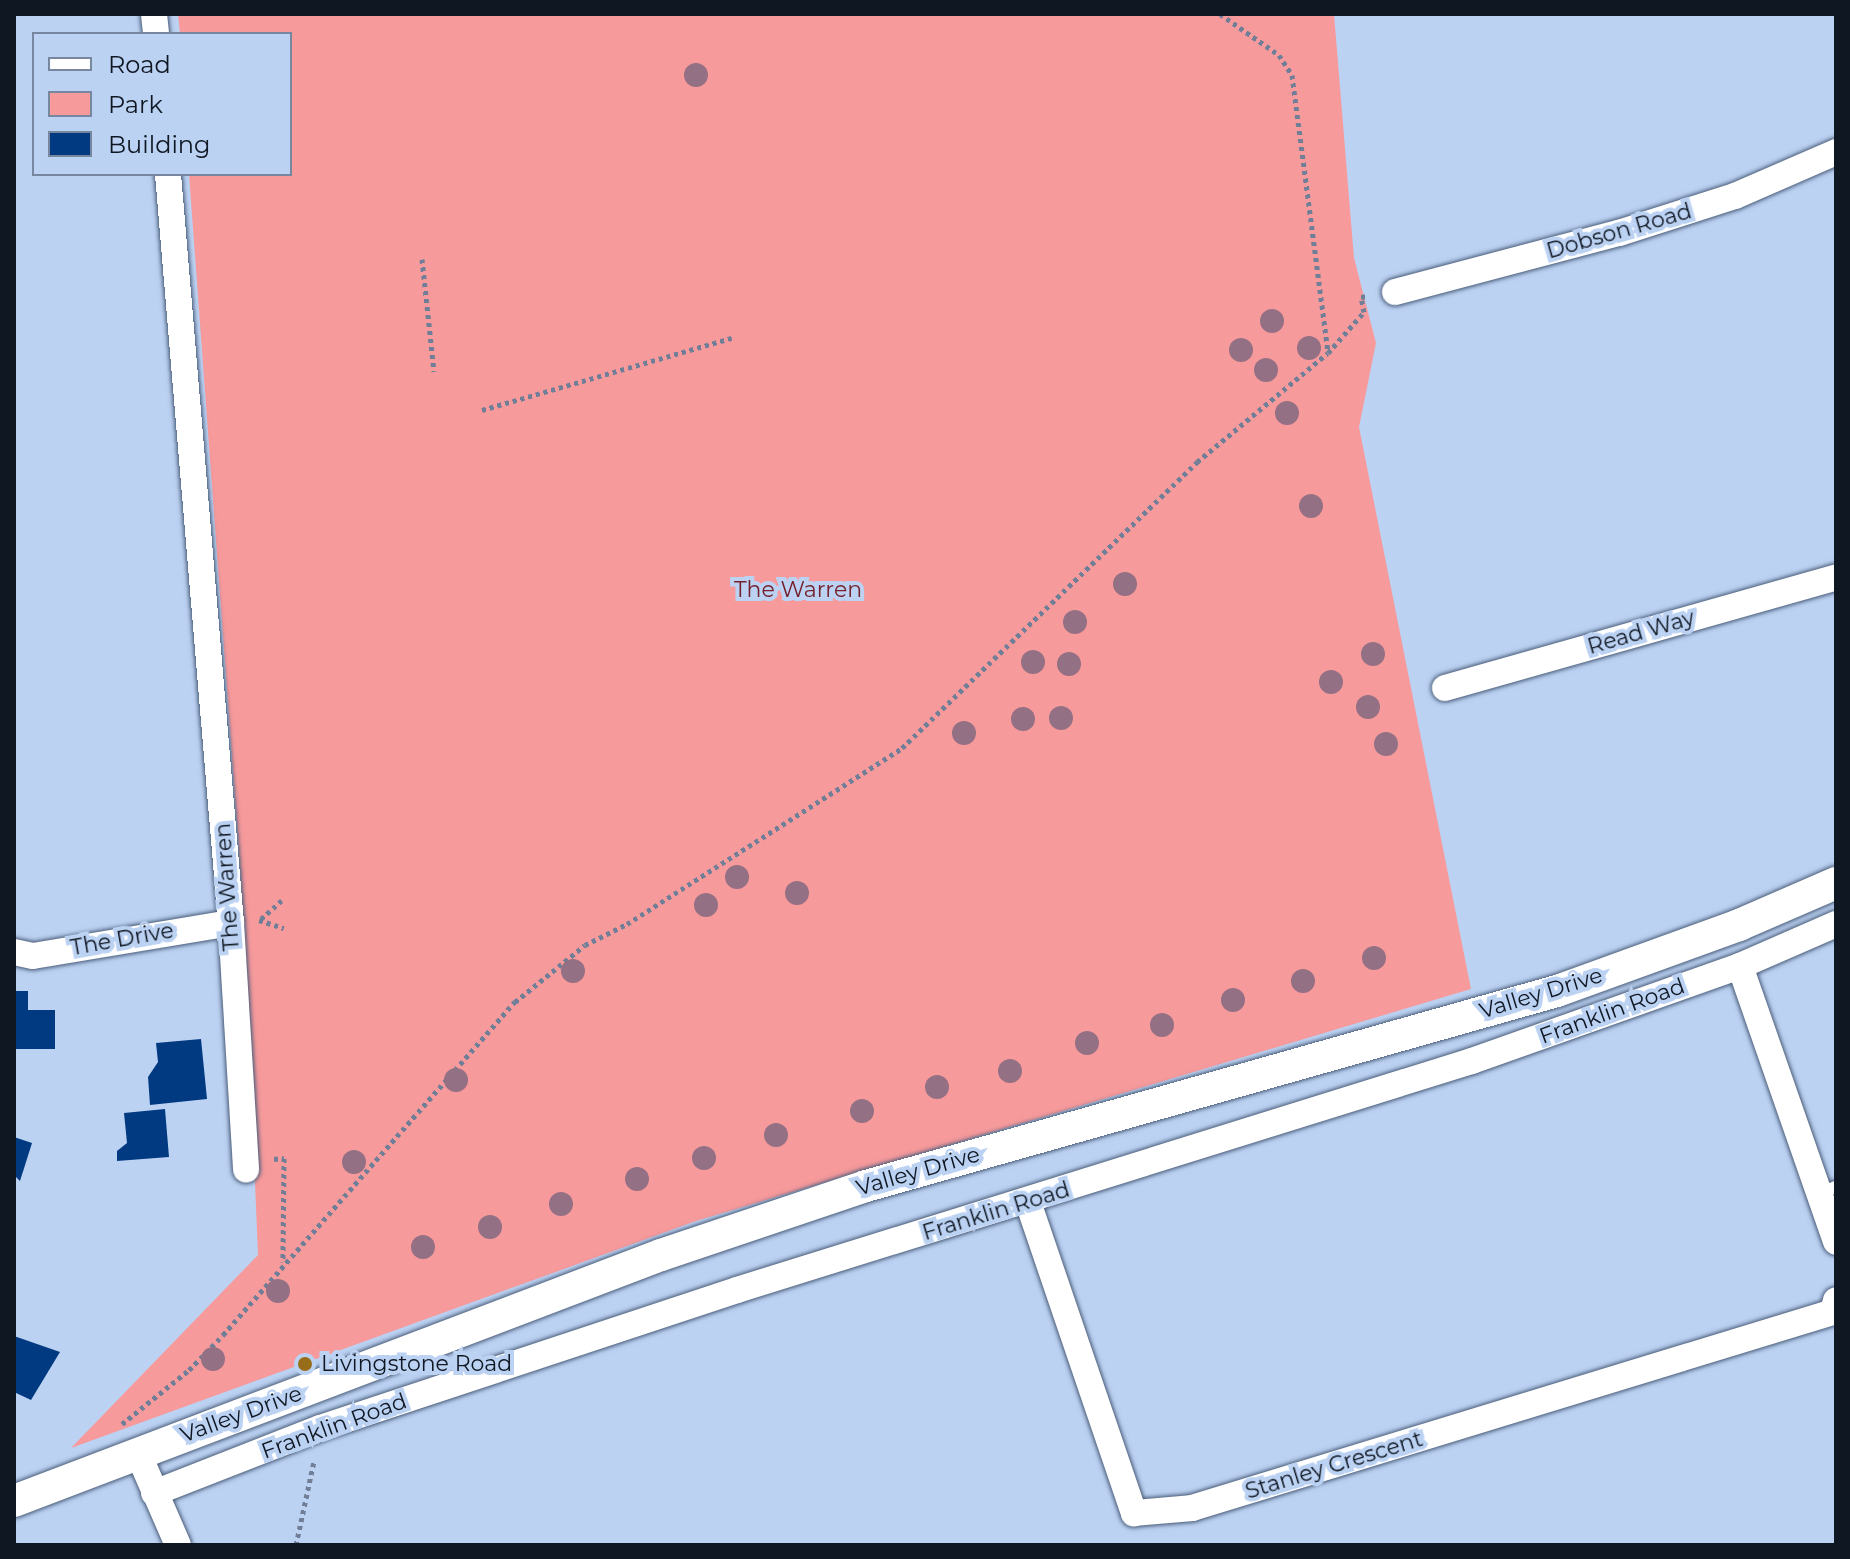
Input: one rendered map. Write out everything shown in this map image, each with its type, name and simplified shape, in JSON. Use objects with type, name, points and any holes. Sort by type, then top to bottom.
[{"type":"street","name":"Dobson Road","points":[[1395,292],[1619,233],[1735,196],[1836,152]]},
{"type":"street","name":"The Warren","points":[[168,176],[231,923],[246,1166]]},
{"type":"street","name":"Read Way","points":[[1445,688],[1836,577]]},
{"type":"street","name":"Valley Drive","points":[[14,1501],[661,1255],[866,1186],[1557,991],[1739,925],[1836,883]]},
{"type":"street","name":"The Drive","points":[[14,952],[33,956],[231,923]]},
{"type":"street","name":"Franklin Road","points":[[154,1493],[320,1428],[737,1290],[1028,1202],[1472,1061],[1740,966],[1836,924]]},
{"type":"street","points":[[1740,966],[1828,1190],[1836,1242]]},
{"type":"street","name":"Stanley Crescent","points":[[1028,1202],[1134,1513],[1192,1508],[1223,1499],[1833,1312],[1836,1300]]},
{"type":"street","points":[[131,1455],[154,1493],[178,1545]]},
{"type":"path","points":[[1220,14],[1279,55],[1292,75],[1328,353]]},
{"type":"path","points":[[422,259],[434,371]]},
{"type":"path","points":[[131,1455],[116,1432],[127,1417],[189,1370],[515,1002],[585,945],[627,924],[902,748],[1197,462],[1328,353],[1364,312],[1361,297],[1395,292]]},
{"type":"path","points":[[482,410],[732,338]]},
{"type":"path","points":[[261,919],[282,900]]},
{"type":"path","points":[[246,1166],[284,1158],[283,1262]]},
{"type":"path","points":[[296,1545],[320,1428]]},
{"type":"green space","name":"The Warren","points":[[178,14],[1334,14],[1354,258],[1376,343],[1359,427],[1471,989],[696,1221],[71,1448],[258,1255],[244,921],[189,176],[292,176],[292,32],[180,32]]},
{"type":"building","points":[[14,991],[28,991],[28,1010],[55,1010],[55,1049],[14,1049]]},
{"type":"building","points":[[201,1039],[207,1099],[150,1105],[148,1077],[158,1062],[156,1043]]},
{"type":"building","points":[[165,1109],[169,1157],[117,1161],[117,1151],[127,1143],[124,1113]]},
{"type":"building","points":[[14,1137],[32,1143],[20,1181],[14,1175]]},
{"type":"building","points":[[14,1336],[60,1352],[31,1400],[14,1392]]},
{"type":"place","name":"Livingstone Road","points":[[305,1364]]}]
